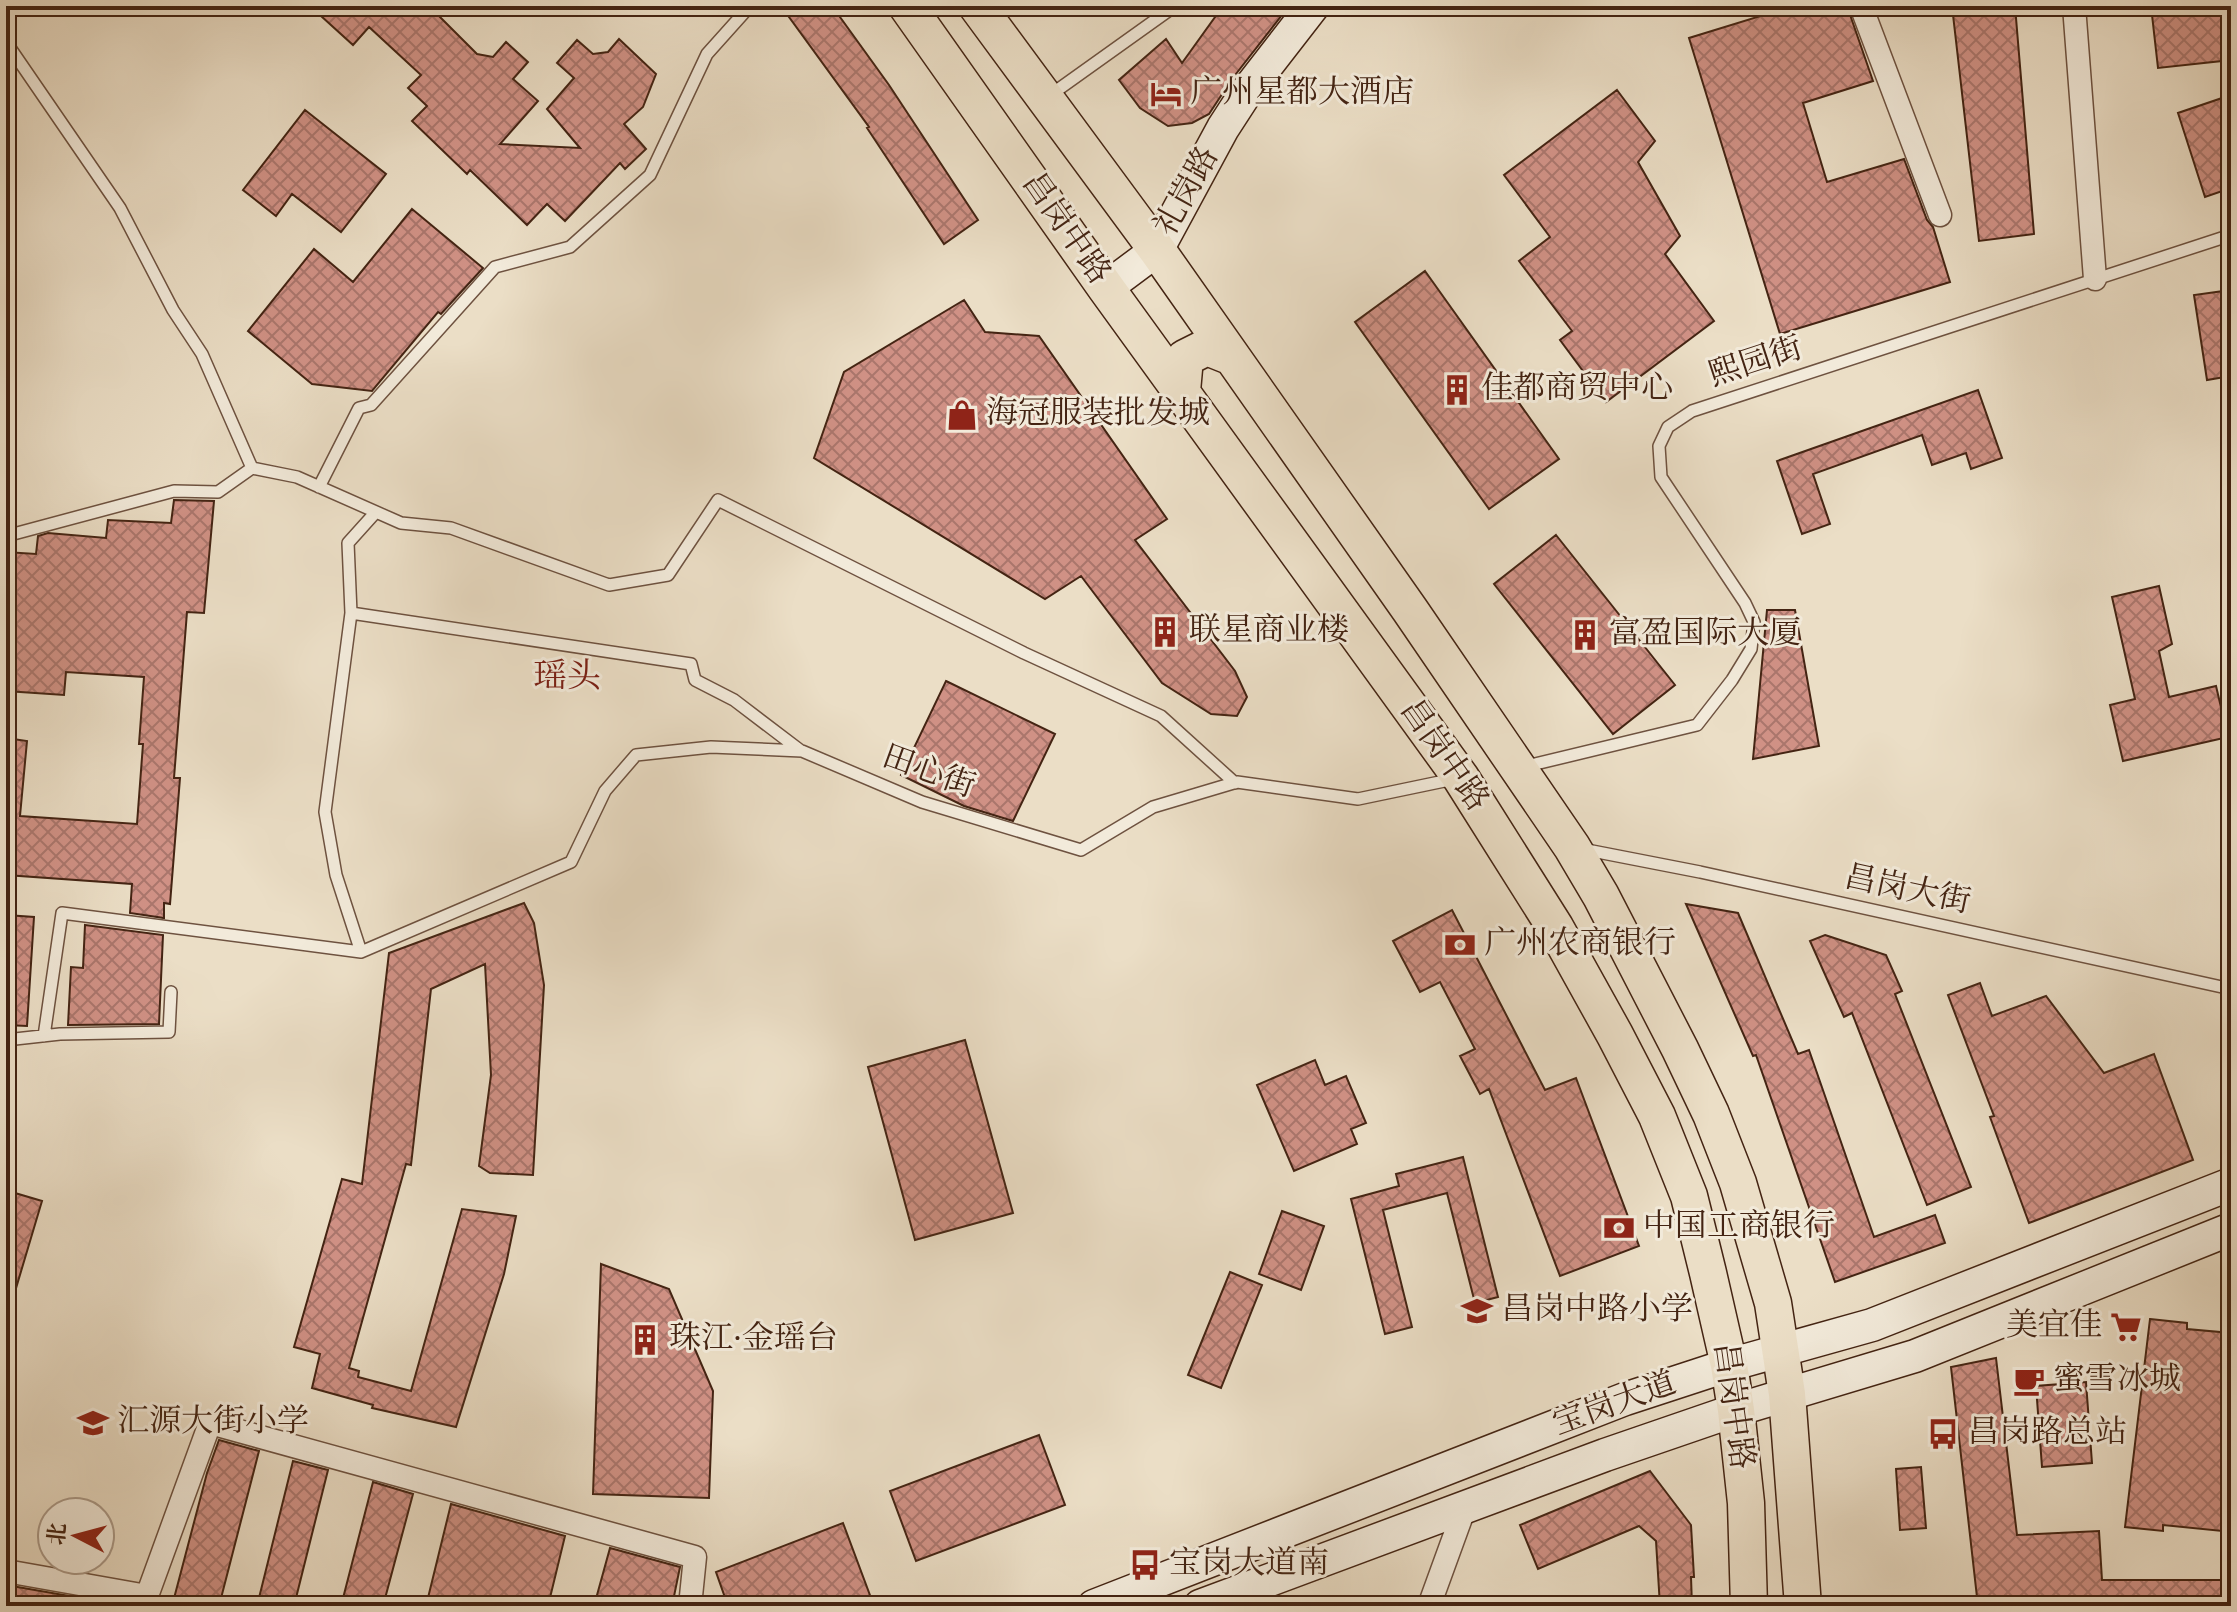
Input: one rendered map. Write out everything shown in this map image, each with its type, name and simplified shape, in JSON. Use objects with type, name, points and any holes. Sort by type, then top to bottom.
[{"type":"main road","name":"昌岗中路","points":[[907,6],[1106,288],[1461,778],[1555,927],[1657,1116],[1689,1196],[1729,1365],[1746,1503],[1749,1606]]},
{"type":"main road","name":"昌岗中路","points":[[977,6],[1232,357],[1572,847],[1608,910],[1711,1114],[1755,1236],[1773,1303],[1787,1394],[1803,1606]]},
{"type":"main road","name":"礼岗路","points":[[1106,288],[1157,250],[1223,128],[1247,91],[1313,6]]},
{"type":"main road","points":[[1182,391],[1185,358],[1207,347],[1232,357]]},
{"type":"main road","name":"宝岗大道","points":[[1094,1606],[1625,1399],[1729,1365],[1872,1325],[2231,1184]]},
{"type":"main road","name":"宝岗大道","points":[[1200,1606],[1605,1455],[1736,1410],[1915,1356],[2231,1229]]},
{"type":"street","points":[[1861,6],[1940,215]]},
{"type":"street","points":[[2074,6],[2095,279]]},
{"type":"street","points":[[6,1571],[146,1601],[210,1423],[695,1557],[690,1606]]},
{"type":"street","points":[[1429,1606],[1465,1507]]},
{"type":"lane","points":[[319,487],[359,408],[371,405],[495,267],[570,247],[650,175],[707,54],[750,6]]},
{"type":"lane","points":[[1045,99],[1175,6]]},
{"type":"lane","points":[[6,42],[120,208],[173,310],[202,354],[252,468]]},
{"type":"lane","name":"熙园街","points":[[1518,768],[1697,725],[1732,680],[1751,649],[1754,622],[1745,603],[1661,477],[1659,446],[1668,427],[1692,411],[2231,235]]},
{"type":"lane","points":[[6,536],[174,491],[218,492],[252,468],[297,477],[401,523],[451,528],[609,585],[668,575],[718,500],[1024,653],[1161,716],[1235,783]]},
{"type":"lane","points":[[44,1036],[62,913],[361,952],[336,875],[325,812],[351,613],[348,543],[375,513]]},
{"type":"lane","points":[[351,613],[691,664],[695,680],[734,700],[802,751]]},
{"type":"lane","name":"田心街","points":[[361,952],[571,862],[605,791],[636,755],[711,747],[802,751],[922,802],[1081,850],[1153,807],[1235,783],[1358,799],[1461,778]]},
{"type":"lane","name":"昌岗大街","points":[[1572,847],[1700,872],[2231,989]]},
{"type":"lane","points":[[6,1040],[169,1032],[171,992]]},
{"type":"building","points":[[310,6],[429,6],[477,54],[493,57],[506,42],[528,62],[513,79],[538,101],[500,144],[580,148],[547,109],[574,78],[557,63],[577,40],[593,54],[608,52],[619,39],[656,74],[643,107],[624,124],[646,149],[625,169],[620,163],[565,221],[547,204],[527,225],[470,170],[467,174],[412,121],[427,106],[408,88],[421,75],[369,27],[353,45]]},
{"type":"building","points":[[781,6],[832,6],[889,85],[978,220],[944,244],[869,127]]},
{"type":"building","points":[[1223,6],[1289,6],[1209,114],[1192,123],[1168,126],[1140,108],[1119,80],[1166,39],[1182,63]]},
{"type":"building","points":[[1793,6],[1847,6],[1873,81],[1803,103],[1827,182],[1904,159],[1927,220],[1933,227],[1950,282],[1780,334],[1689,38]]},
{"type":"building","points":[[1952,6],[2015,6],[2034,234],[1979,241]]},
{"type":"building","points":[[2151,6],[2231,6],[2231,60],[2158,68]]},
{"type":"building","points":[[1617,90],[1655,141],[1638,162],[1680,236],[1665,254],[1714,321],[1606,402],[1560,340],[1572,331],[1519,261],[1550,237],[1504,175]]},
{"type":"building","points":[[2231,95],[2231,188],[2205,197],[2178,113]]},
{"type":"building","points":[[305,110],[386,174],[341,232],[292,194],[276,216],[243,190]]},
{"type":"building","points":[[412,209],[483,268],[441,314],[438,312],[372,391],[312,384],[248,331],[314,249],[353,282]]},
{"type":"building","name":"佳都商贸中心","points":[[1425,271],[1559,459],[1489,509],[1355,322]]},
{"type":"building","points":[[2231,290],[2231,376],[2207,380],[2194,295]]},
{"type":"building","name":"海冠服装批发城","points":[[964,300],[985,332],[1039,336],[1167,519],[1135,540],[1235,671],[1247,697],[1237,716],[1211,714],[1162,683],[1081,576],[1045,599],[814,458],[844,372]]},
{"type":"building","points":[[1978,390],[2002,458],[1971,469],[1966,453],[1932,465],[1922,435],[1813,474],[1830,524],[1802,534],[1777,461]]},
{"type":"building","points":[[174,500],[214,501],[204,613],[187,612],[174,778],[180,778],[170,904],[164,903],[164,918],[130,913],[132,884],[6,875],[6,738],[27,741],[20,816],[137,824],[144,677],[66,672],[64,695],[6,691],[6,552],[36,554],[38,536],[48,533],[106,538],[108,520],[171,523]]},
{"type":"building","name":"富盈国际大厦","points":[[1556,535],[1675,685],[1613,734],[1494,584]]},
{"type":"building","points":[[2159,586],[2172,644],[2159,651],[2169,697],[2216,686],[2228,737],[2123,761],[2110,705],[2135,699],[2112,597]]},
{"type":"building","points":[[1767,610],[1795,610],[1819,746],[1753,759]]},
{"type":"building","points":[[946,681],[1055,734],[1013,821],[964,806],[901,775]]},
{"type":"building","points":[[524,903],[534,923],[544,985],[533,1175],[490,1173],[479,1166],[491,1075],[485,964],[431,989],[411,1165],[406,1164],[349,1368],[359,1371],[358,1377],[411,1391],[462,1209],[516,1216],[504,1274],[456,1427],[372,1408],[373,1405],[312,1388],[320,1354],[294,1347],[342,1179],[362,1184],[389,953]]},
{"type":"building","points":[[1686,904],[1738,913],[1798,1054],[1809,1050],[1874,1237],[1935,1215],[1945,1243],[1835,1282],[1756,1055],[1753,1056]]},
{"type":"building","points":[[1452,910],[1545,1090],[1576,1078],[1639,1246],[1560,1276],[1489,1089],[1480,1094],[1460,1056],[1475,1049],[1440,982],[1420,992],[1393,941]]},
{"type":"building","points":[[6,915],[34,917],[27,1026],[6,1025]]},
{"type":"building","points":[[85,925],[163,935],[159,1024],[68,1025],[71,967],[83,968]]},
{"type":"building","points":[[1825,935],[1886,955],[1902,991],[1895,994],[1971,1187],[1927,1205],[1852,1013],[1844,1017],[1810,941]]},
{"type":"building","points":[[1980,983],[1992,1016],[2046,996],[2104,1073],[2154,1054],[2193,1160],[2029,1223],[1990,1117],[1994,1116],[1948,995]]},
{"type":"building","points":[[965,1040],[1013,1213],[915,1240],[868,1067]]},
{"type":"building","points":[[1315,1060],[1325,1085],[1346,1076],[1366,1123],[1351,1129],[1357,1144],[1294,1171],[1257,1085]]},
{"type":"building","points":[[1463,1157],[1498,1297],[1475,1303],[1447,1193],[1383,1210],[1412,1327],[1385,1334],[1351,1199],[1399,1186],[1396,1174]]},
{"type":"building","points":[[15,1193],[42,1201],[11,1305],[6,1304],[6,1222]]},
{"type":"building","points":[[1282,1211],[1324,1226],[1301,1290],[1259,1274]]},
{"type":"building","name":"珠江·金瑶台","points":[[601,1264],[669,1289],[713,1391],[709,1498],[593,1494]]},
{"type":"building","points":[[1230,1272],[1262,1285],[1221,1388],[1188,1375]]},
{"type":"building","points":[[2150,1319],[2187,1323],[2187,1329],[2231,1333],[2231,1441],[2222,1531],[2163,1525],[2163,1531],[2125,1527]]},
{"type":"building","points":[[1996,1358],[2017,1535],[2099,1531],[2102,1580],[2231,1580],[2231,1606],[1978,1606],[1951,1367]]},
{"type":"building","points":[[2086,1382],[2092,1463],[2042,1467],[2036,1386]]},
{"type":"building","points":[[1039,1435],[1065,1505],[916,1561],[890,1491]]},
{"type":"building","points":[[219,1440],[259,1451],[219,1606],[172,1606],[207,1473]]},
{"type":"building","points":[[293,1461],[328,1470],[294,1606],[257,1606]]},
{"type":"building","points":[[1921,1467],[1926,1528],[1900,1530],[1896,1469]]},
{"type":"building","points":[[1650,1471],[1691,1525],[1692,1606],[1660,1606],[1656,1541],[1639,1526],[1538,1569],[1520,1525]]},
{"type":"building","points":[[373,1482],[413,1494],[383,1606],[341,1606]]},
{"type":"building","points":[[451,1504],[565,1536],[548,1606],[426,1606]]},
{"type":"building","points":[[843,1523],[874,1606],[728,1606],[716,1572]]},
{"type":"building","points":[[610,1548],[680,1567],[672,1606],[594,1606]]},
{"type":"building","points":[[6,1585],[104,1602],[103,1606],[6,1606]]},
{"type":"place","name":"广州星都大酒店","points":[[1166,94]]},
{"type":"place","name":"佳都商贸中心","points":[[1457,390]]},
{"type":"place","name":"海冠服装批发城","points":[[962,415]]},
{"type":"place","name":"联星商业楼","points":[[1165,632]]},
{"type":"place","name":"富盈国际大厦","points":[[1585,635]]},
{"type":"place","name":"广州农商银行","points":[[1460,945]]},
{"type":"place","name":"中国工商银行","points":[[1619,1228]]},
{"type":"place","name":"昌岗中路小学","points":[[1477,1311]]},
{"type":"place","name":"美宜佳","points":[[2126,1327]]},
{"type":"place","name":"珠江·金瑶台","points":[[645,1340]]},
{"type":"place","name":"蜜雪冰城","points":[[2029,1381]]},
{"type":"place","name":"汇源大街小学","points":[[93,1423]]},
{"type":"place","name":"昌岗路总站","points":[[1943,1434]]},
{"type":"place","name":"宝岗大道南","points":[[1145,1565]]},
{"type":"district","name":"瑶头","points":[[567,678]]}]
